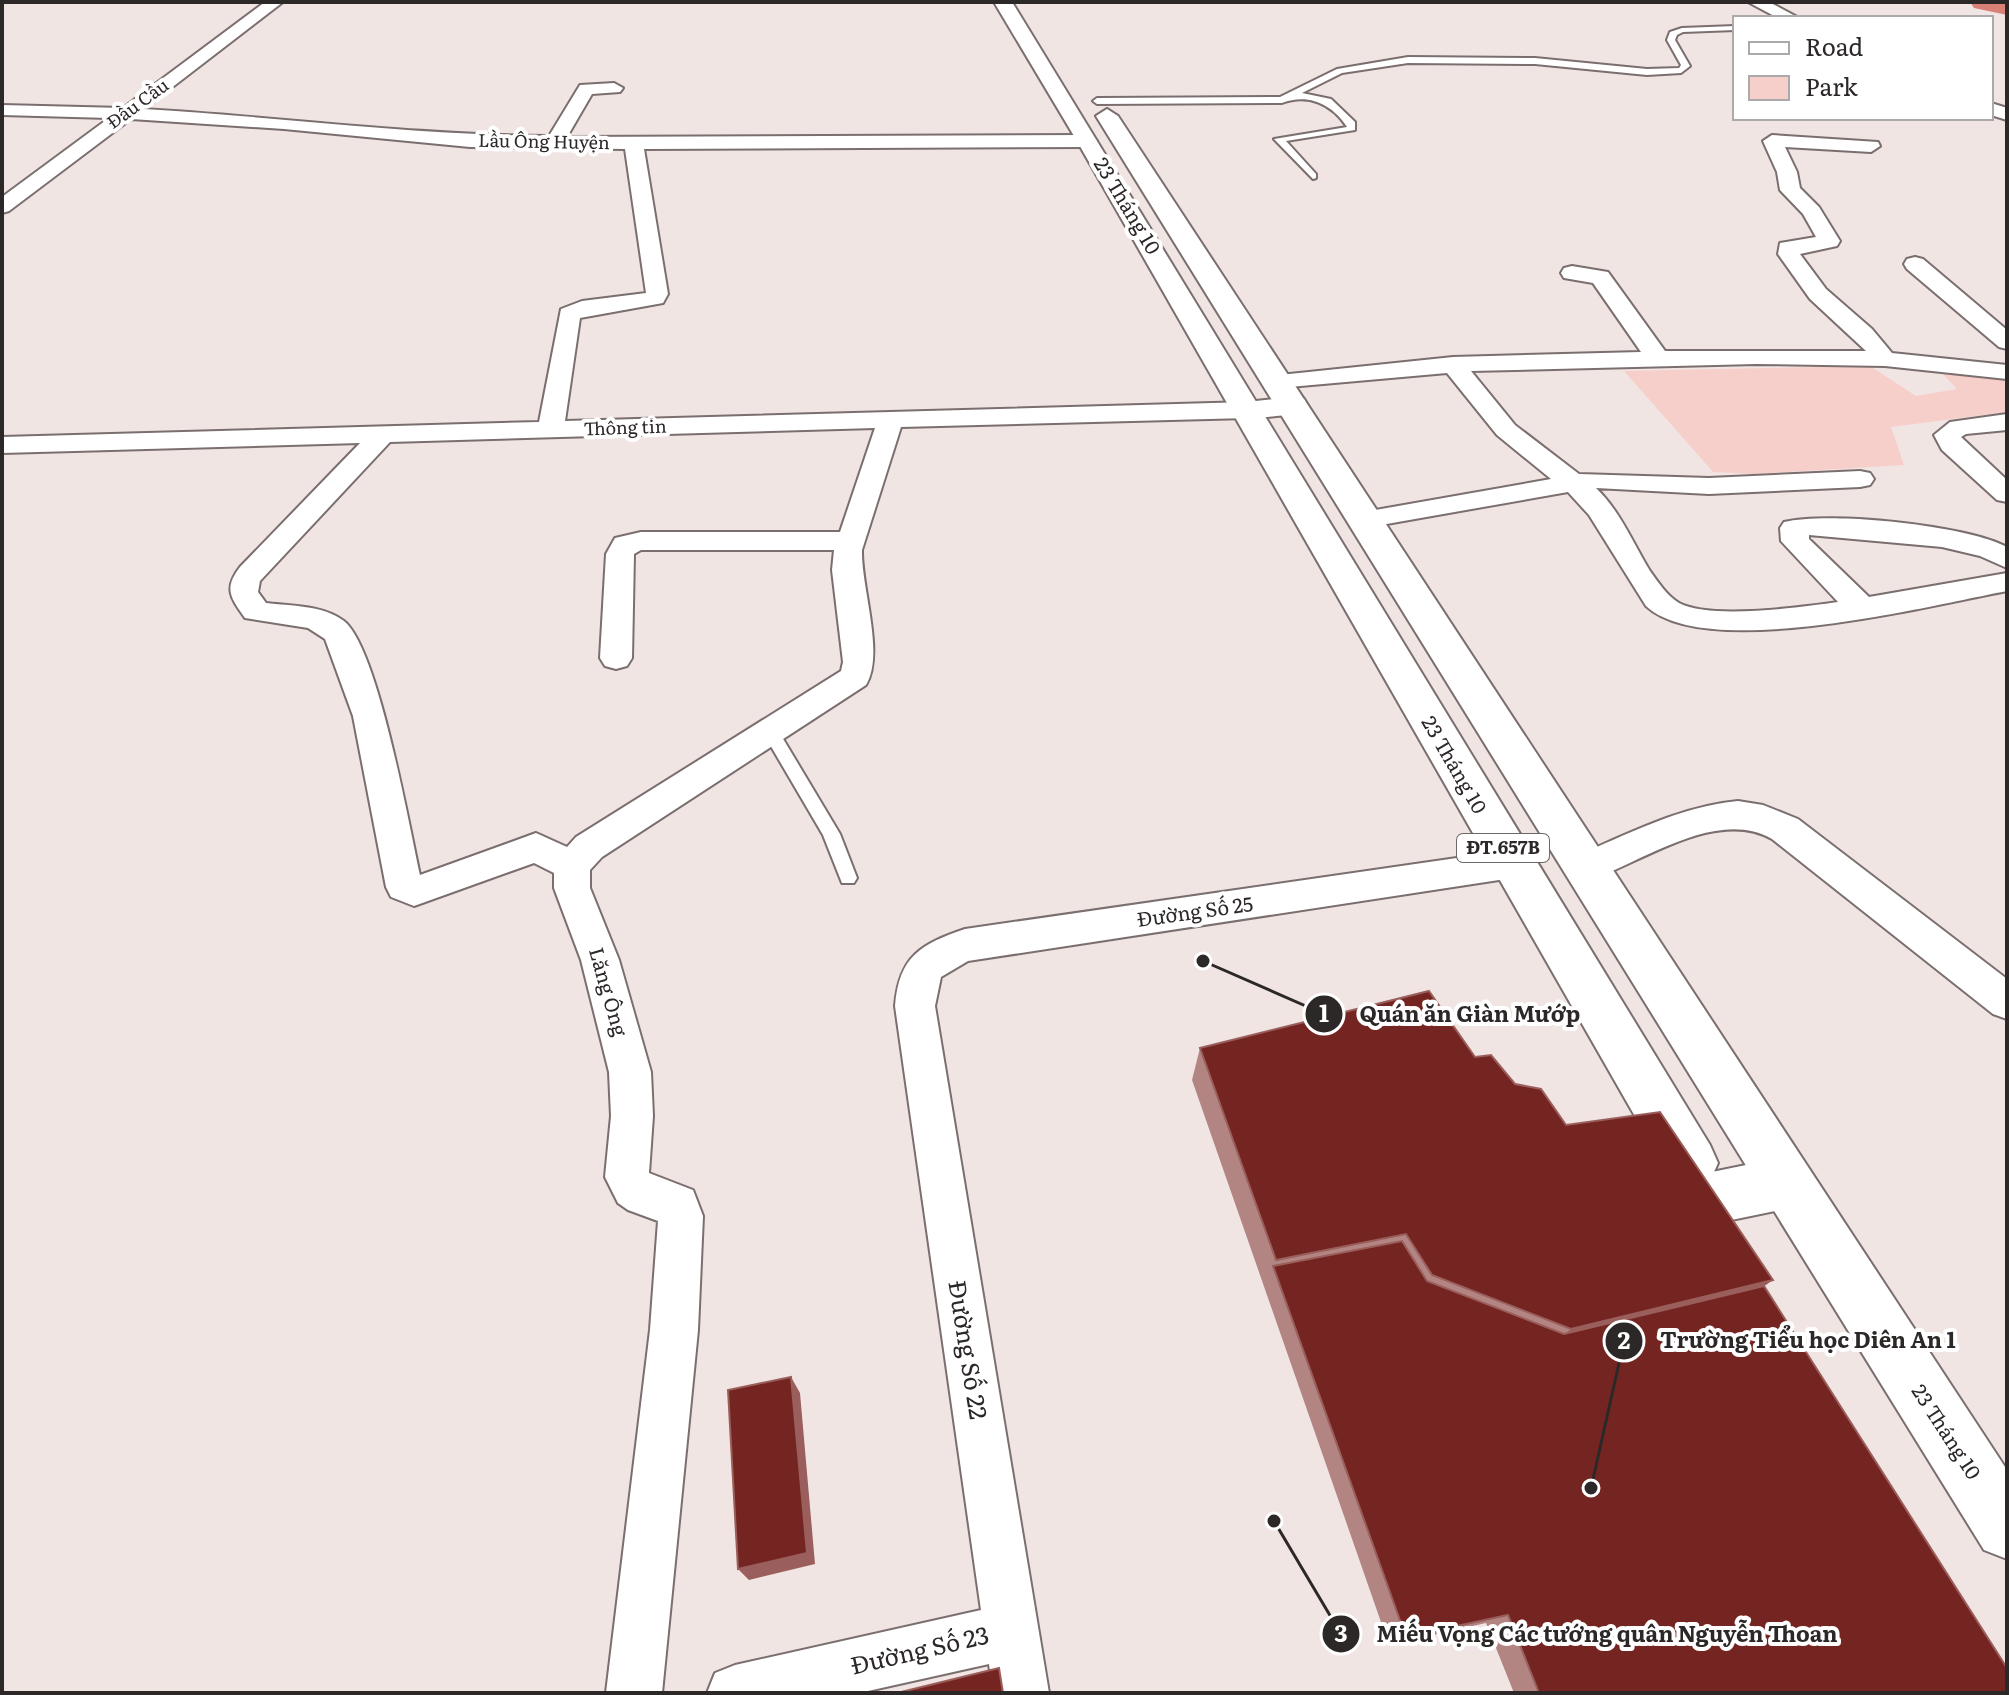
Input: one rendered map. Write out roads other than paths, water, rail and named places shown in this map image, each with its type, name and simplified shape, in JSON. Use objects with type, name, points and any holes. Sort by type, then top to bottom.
[{"type":"main road","name":"23 Tháng 10","points":[[1003,2],[1092,121],[1273,399],[1364,520],[2007,1527]]},
{"type":"main road","name":"23 Tháng 10","points":[[1032,2],[1092,121]]},
{"type":"main road","name":"23 Tháng 10","points":[[1273,399],[1512,864],[1724,1219],[1785,1183]]},
{"type":"street","name":"Đầu Cầu","points":[[2,207],[275,2]]},
{"type":"street","points":[[1756,2],[1787,16]]},
{"type":"street","points":[[554,143],[586,89],[614,88]]},
{"type":"street","name":"Lầu Ông Huyện","points":[[2,110],[124,113],[328,127],[452,140],[554,143],[634,143],[1092,121]]},
{"type":"street","points":[[17,129],[75,111]]},
{"type":"street","points":[[1871,146],[1772,141],[1787,172],[1790,190],[1812,211],[1829,241],[1795,244],[1788,248],[1789,254],[1818,294],[1864,334],[1885,359]]},
{"type":"street","points":[[551,430],[569,314],[582,308],[655,298],[657,294],[649,232],[637,182],[634,143]]},
{"type":"street","points":[[1915,264],[2007,342]]},
{"type":"street","points":[[1572,273],[1600,277],[1658,359]]},
{"type":"street","name":"Thông tin","points":[[2,446],[890,421],[1273,399],[1453,364],[1794,356],[1885,359],[2007,372]]},
{"type":"street","points":[[1453,364],[1505,429],[1575,483],[1600,510],[1655,598],[1674,614],[1716,622],[1834,614],[2007,582]]},
{"type":"street","points":[[382,435],[250,574],[243,583],[243,593],[256,611],[317,620],[334,627],[339,634],[369,716],[404,887],[414,891],[536,847],[572,866],[575,858],[589,847],[849,683],[859,671],[847,570],[850,541],[890,421]]},
{"type":"street","points":[[2007,422],[1959,427],[1947,435],[1951,444],[2007,494]]},
{"type":"street","points":[[1364,520],[1606,480],[1709,486],[1860,479]]},
{"type":"street","points":[[1862,608],[1795,541],[1794,528],[1811,526],[1926,537],[1995,550],[2007,559]]},
{"type":"street","points":[[616,658],[620,554],[625,544],[641,541],[850,541]]},
{"type":"street","points":[[1587,867],[1728,814],[1770,821],[1785,829],[2007,1002]]},
{"type":"street","name":"Đường Số 25","points":[[915,1006],[919,975],[930,960],[965,945],[1512,864]]},
{"type":"street","name":"Lăng Ông","points":[[572,866],[572,888],[600,960],[630,1072],[632,1116],[627,1177],[634,1188],[644,1195],[677,1205],[681,1216],[674,1330],[634,1693]]},
{"type":"street","name":"Đường Số 22","points":[[915,1006],[1021,1693]]},
{"type":"street","name":"Đường Số 23","points":[[735,1693],[1011,1631]]},
{"type":"lane","points":[[1092,121],[1270,101],[1296,95],[1340,71],[1408,60],[1535,61],[1632,72],[1670,72],[1686,66],[1671,40],[1673,34],[1682,30],[1733,28]]},
{"type":"lane","points":[[1296,95],[1328,101],[1352,124],[1352,128],[1345,131],[1279,139],[1313,176]]},
{"type":"lane","points":[[770,731],[831,834],[848,878]]},
{"type":"waterway","points":[[1983,2],[2007,7]]},
{"type":"place","name":"Quán ăn Giàn Mướp","points":[[1203,961]]},
{"type":"place","name":"Trường Tiểu học Diên An 1","points":[[1591,1488]]},
{"type":"place","name":"Miếu Vọng Các tướng quân Nguyễn Thoan","points":[[1274,1521]]}]
